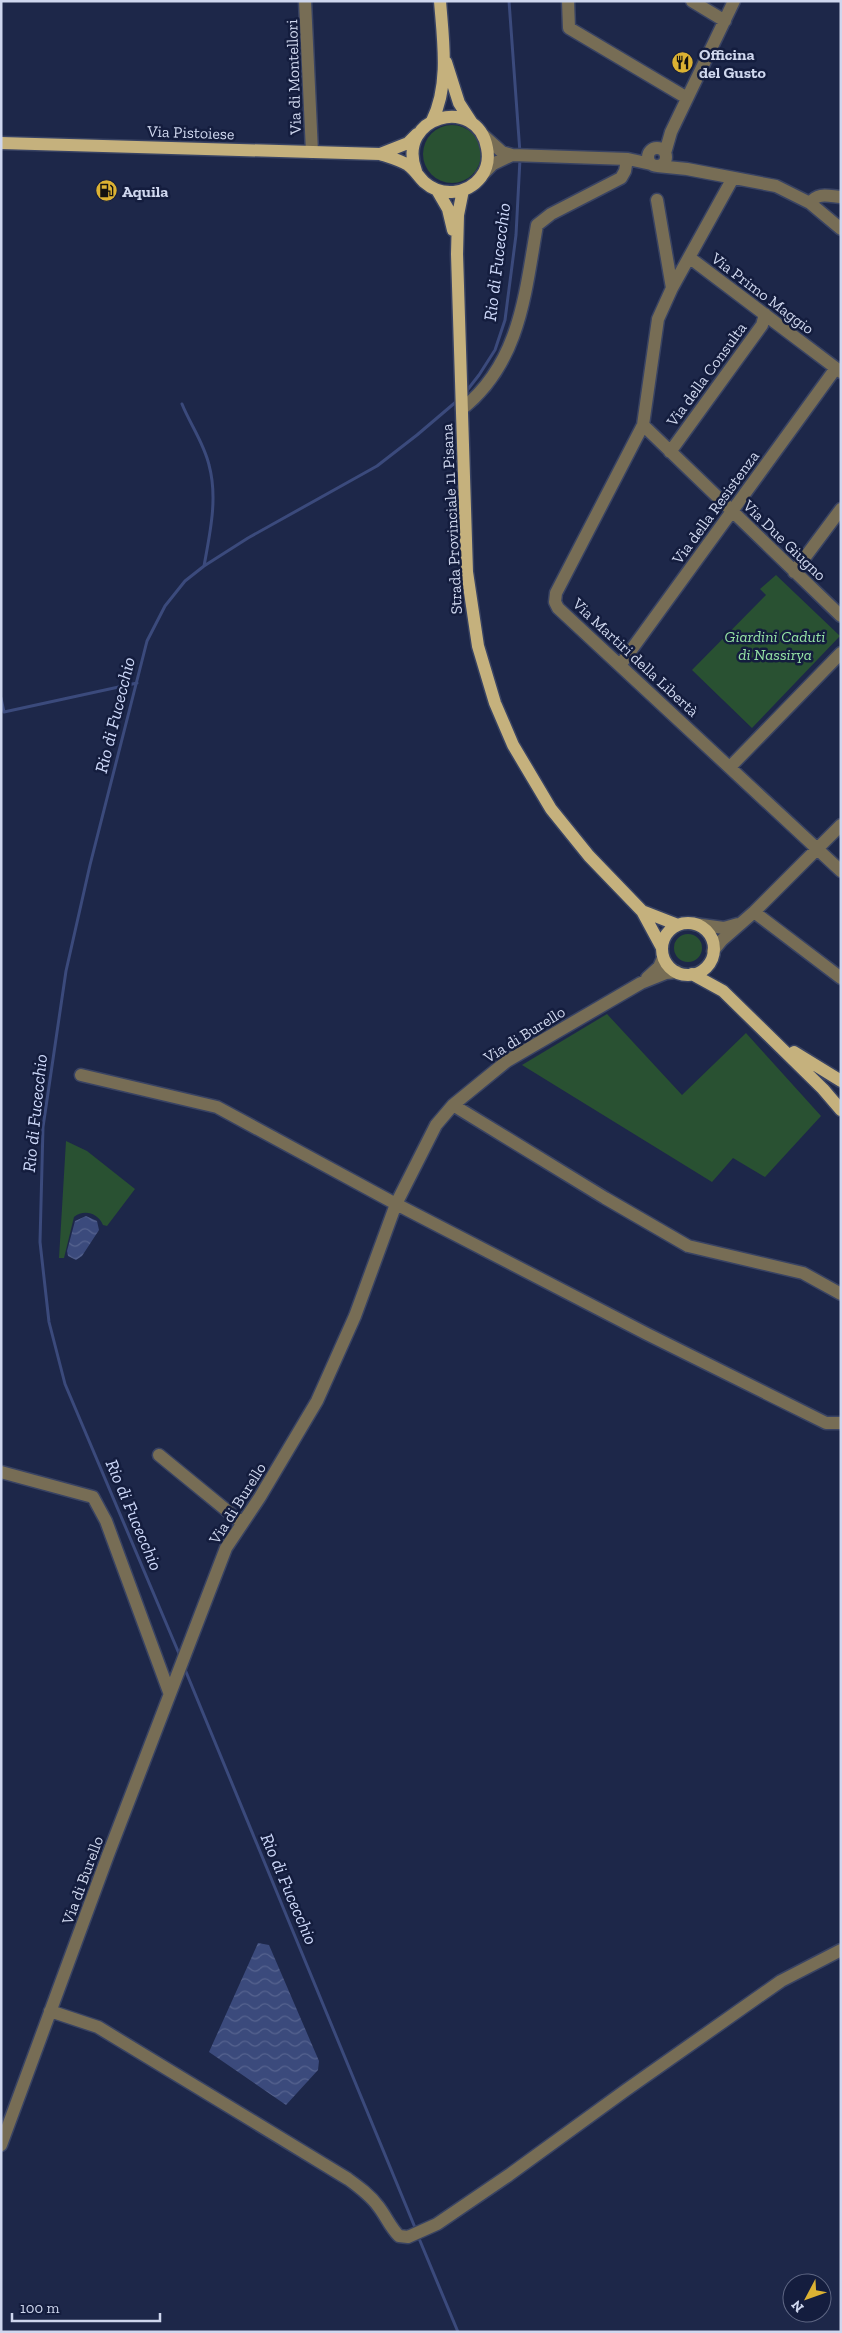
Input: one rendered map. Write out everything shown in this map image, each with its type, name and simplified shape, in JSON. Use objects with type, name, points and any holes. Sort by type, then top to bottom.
[{"type":"main road","points":[[432,121],[440,97],[444,54],[440,1]]},
{"type":"main road","points":[[444,54],[458,103],[479,130],[488,156],[481,176],[463,190],[450,192],[438,190],[425,183],[416,171],[412,151],[419,132],[432,121],[442,117],[465,119],[479,130]]},
{"type":"main road","name":"Via Pistoiese","points":[[380,154],[408,143],[419,132]]},
{"type":"main road","name":"Via Pistoiese","points":[[1,143],[380,154],[408,165],[416,171]]},
{"type":"main road","name":"Strada Provinciale 11 Pisana","points":[[438,190],[448,209],[456,254]]},
{"type":"main road","name":"Strada Provinciale 11 Pisana","points":[[463,190],[458,215],[456,254],[468,572],[471,608],[478,646],[494,703],[513,746],[551,809],[589,856],[642,911],[669,966],[677,972]]},
{"type":"main road","name":"Strada Provinciale 11 Pisana","points":[[642,911],[678,925],[694,924]]},
{"type":"main road","points":[[694,924],[707,932],[712,941],[712,968],[723,991]]},
{"type":"main road","points":[[663,953],[666,934],[678,925]]},
{"type":"main road","points":[[692,974],[704,969],[713,954]]},
{"type":"main road","points":[[677,972],[692,974],[723,991],[823,1089],[841,1110]]},
{"type":"main road","points":[[768,1034],[823,1072],[841,1081]]},
{"type":"street","name":"Via di Montellori","points":[[305,1],[312,152]]},
{"type":"street","points":[[568,1],[569,28],[687,98]]},
{"type":"street","points":[[692,1],[725,21]]},
{"type":"street","points":[[654,165],[648,156],[659,151],[670,132],[734,1]]},
{"type":"street","points":[[479,130],[502,152],[512,155],[627,159],[776,186],[810,203],[841,229]]},
{"type":"street","points":[[627,159],[659,151],[686,169]]},
{"type":"street","points":[[481,176],[493,164],[512,155]]},
{"type":"street","points":[[462,414],[485,389],[508,354],[516,333],[536,225],[551,214],[621,178],[625,171],[627,159]]},
{"type":"street","points":[[643,425],[658,319],[672,288],[733,178]]},
{"type":"street","points":[[810,203],[814,197],[820,195],[841,197]]},
{"type":"street","points":[[657,200],[672,288]]},
{"type":"street","name":"Via Primo Maggio","points":[[690,258],[838,370]]},
{"type":"street","name":"Via della Consulta","points":[[670,452],[762,325],[766,314]]},
{"type":"street","name":"Via della Resistenza","points":[[621,664],[731,512],[838,370]]},
{"type":"street","name":"Via Due Giugno","points":[[643,425],[731,512],[841,616]]},
{"type":"street","name":"Via Martiri della Libertà","points":[[643,425],[554,599],[558,608],[621,664],[841,872]]},
{"type":"street","points":[[794,572],[841,509]]},
{"type":"street","points":[[730,766],[841,653]]},
{"type":"street","points":[[713,954],[738,924],[754,912],[841,825]]},
{"type":"street","points":[[754,912],[841,978]]},
{"type":"street","points":[[694,924],[717,928],[738,924]]},
{"type":"street","name":"Via di Burello","points":[[641,983],[659,967],[663,953]]},
{"type":"street","name":"Via di Burello","points":[[1,2145],[169,1692],[226,1548],[313,1410],[355,1316],[396,1204],[436,1125],[453,1105],[507,1061],[641,983],[666,973],[677,972]]},
{"type":"street","points":[[81,1075],[217,1107],[396,1204],[647,1334],[826,1423],[841,1423]]},
{"type":"street","points":[[453,1105],[605,1198],[688,1246],[803,1273],[841,1294]]},
{"type":"street","points":[[159,1455],[242,1523]]},
{"type":"street","points":[[1,1472],[92,1497],[106,1521],[169,1692]]},
{"type":"street","points":[[50,2011],[98,2028],[348,2179],[365,2192],[379,2207],[389,2225],[399,2236],[408,2236],[432,2226],[509,2176],[626,2090],[781,1981],[841,1950]]},
{"type":"green space","points":[[452,125],[463,127],[476,138],[481,154],[479,165],[468,178],[452,183],[441,181],[428,170],[423,154],[425,143],[436,130]]},
{"type":"green space","name":"Giardini Caduti di Nassirya","points":[[776,575],[840,636],[752,728],[692,670],[766,595],[760,589]]},
{"type":"green space","points":[[688,934],[698,938],[702,948],[698,958],[688,962],[678,958],[674,948],[678,938]]},
{"type":"green space","points":[[607,1014],[682,1095],[746,1033],[821,1116],[765,1177],[733,1158],[712,1182],[522,1065]]},
{"type":"green space","points":[[66,1141],[87,1151],[135,1189],[107,1226],[103,1225],[94,1215],[82,1213],[74,1217],[64,1258],[59,1258]]},
{"type":"water","points":[[86,1216],[97,1221],[99,1230],[82,1256],[76,1260],[68,1256],[67,1251],[75,1221]]},
{"type":"water","points":[[258,1943],[269,1945],[319,2061],[318,2070],[286,2105],[209,2052]]},
{"type":"waterway","name":"Rio di Fucecchio","points":[[509,1],[520,153]]},
{"type":"waterway","name":"Rio di Fucecchio","points":[[465,393],[495,350],[505,320],[516,235],[520,159]]},
{"type":"waterway","name":"Rio di Fucecchio","points":[[180,1656],[65,1384],[49,1322],[40,1242],[43,1127],[66,971],[90,865],[147,641],[165,606],[185,581],[204,566],[248,538],[377,466],[457,401]]},
{"type":"waterway","points":[[182,404],[204,449],[212,477],[212,516],[204,566]]},
{"type":"waterway","points":[[1,698],[4,712],[137,683]]},
{"type":"waterway","name":"Rio di Fucecchio","points":[[184,1667],[416,2230]]},
{"type":"waterway","name":"Rio di Fucecchio","points":[[418,2236],[458,2332]]},
{"type":"place","name":"Officina del Gusto","points":[[683,63]]},
{"type":"place","name":"Aquila","points":[[106,191]]}]
